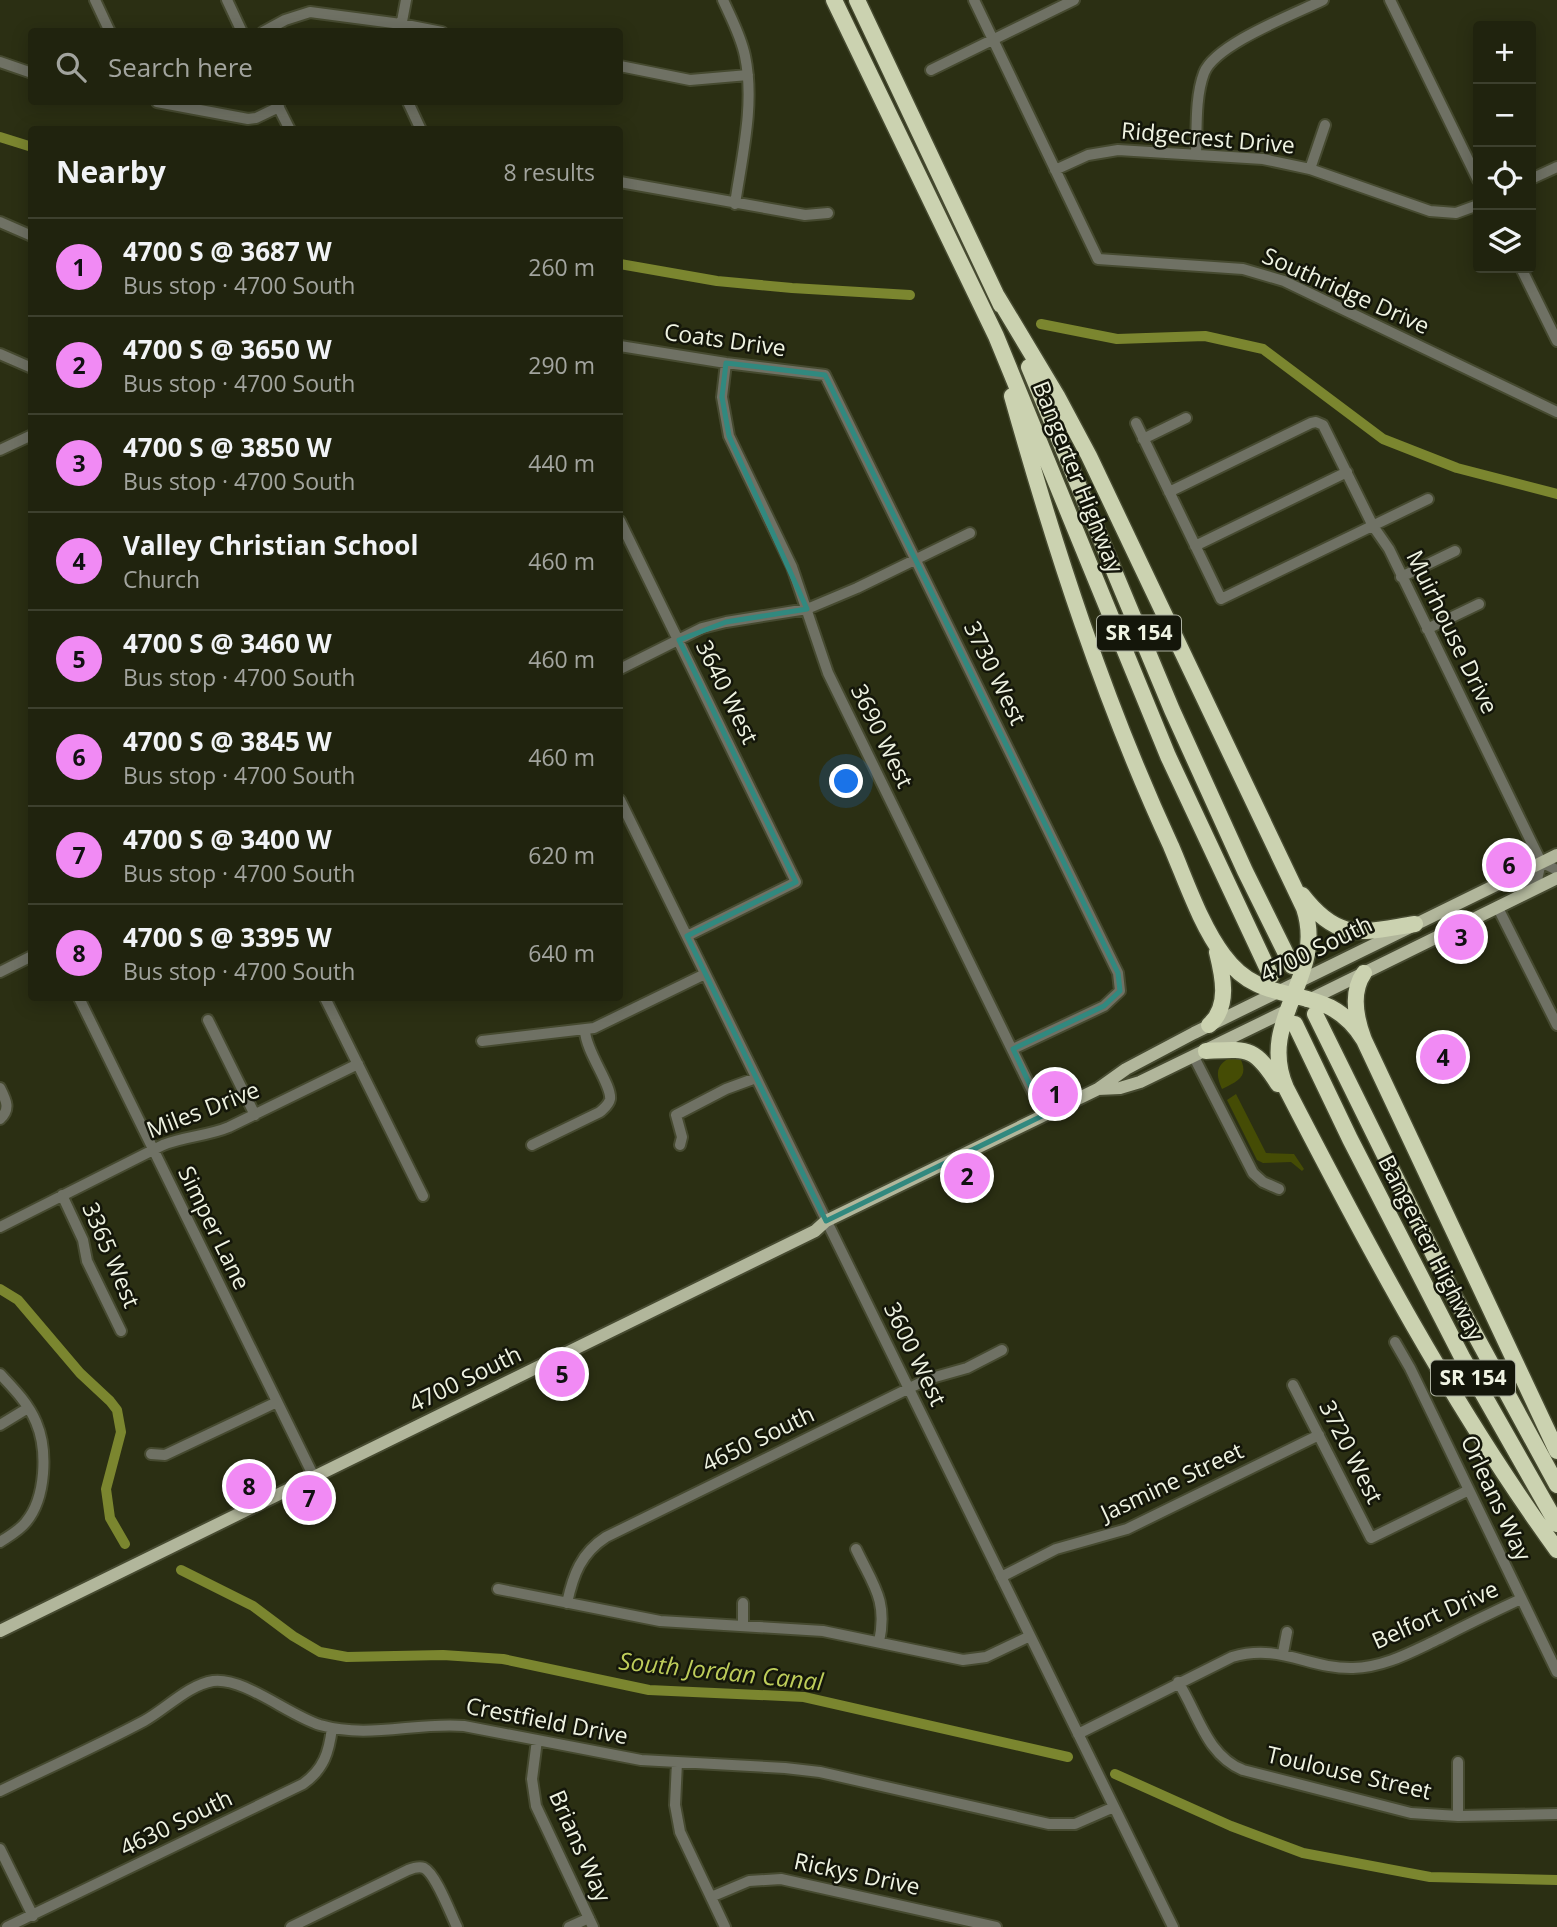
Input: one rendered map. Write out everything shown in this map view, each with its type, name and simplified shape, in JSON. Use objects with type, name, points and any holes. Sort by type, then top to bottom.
[{"type":"highway","name":"Bangerter Highway","points":[[834,0],[996,336],[1163,744],[1271,976]]},
{"type":"highway","name":"Bangerter Highway","points":[[856,0],[1046,404],[1188,746],[1292,966]]},
{"type":"highway","points":[[997,296],[1088,456],[1292,879],[1307,917],[1310,935],[1308,955],[1294,1003],[1279,1033],[1278,1061],[1282,1079],[1354,1221],[1423,1343],[1458,1401],[1557,1550]]},
{"type":"highway","points":[[996,336],[1048,519],[1112,706],[1150,800],[1212,936],[1227,961],[1242,975],[1294,1003],[1314,1007],[1330,1006],[1345,1016],[1364,1040]]},
{"type":"highway","points":[[1292,879],[1315,909],[1329,923],[1341,929],[1357,932],[1415,924]]},
{"type":"highway","points":[[1209,1025],[1218,1016],[1223,1000],[1221,972],[1212,936]]},
{"type":"highway","points":[[1364,973],[1356,994],[1357,1016],[1364,1040],[1557,1451]]},
{"type":"highway","name":"Bangerter Highway","points":[[1294,1003],[1355,1150],[1462,1357],[1557,1524]]},
{"type":"highway","name":"Bangerter Highway","points":[[1314,1007],[1453,1294],[1557,1485]]},
{"type":"highway","points":[[1200,1054],[1243,1050],[1259,1057],[1298,1111]]},
{"type":"main road","name":"4700 South","points":[[1098,1089],[1120,1088],[1140,1082],[1200,1054],[1294,1003],[1415,924],[1557,855]]},
{"type":"main road","name":"4700 South","points":[[1314,1007],[1364,973],[1557,878]]},
{"type":"main road","name":"4700 South","points":[[0,1631],[815,1231],[826,1221],[1098,1089],[1126,1069],[1276,993]]},
{"type":"street","points":[[95,0],[108,28]]},
{"type":"street","points":[[227,0],[240,28]]},
{"type":"street","points":[[270,28],[310,12],[401,28],[406,0]]},
{"type":"street","points":[[723,0],[738,33],[748,75],[747,118],[735,204]]},
{"type":"street","name":"Southridge Drive","points":[[974,0],[1098,259],[1243,269],[1284,281],[1556,409]]},
{"type":"street","points":[[931,70],[1074,0]]},
{"type":"street","points":[[1196,154],[1200,87],[1205,70],[1214,58],[1234,44],[1323,0]]},
{"type":"street","points":[[1390,0],[1473,170]]},
{"type":"street","points":[[0,62],[28,72]]},
{"type":"street","points":[[623,67],[690,80],[748,75]]},
{"type":"street","points":[[173,105],[248,119],[256,118],[276,105]]},
{"type":"street","points":[[278,105],[288,126]]},
{"type":"street","points":[[409,105],[419,126]]},
{"type":"street","points":[[1310,169],[1325,125]]},
{"type":"street","name":"Ridgecrest Drive","points":[[1055,170],[1104,151],[1263,159],[1310,169],[1430,211],[1456,213],[1473,207]]},
{"type":"street","points":[[1536,177],[1557,167]]},
{"type":"street","points":[[623,183],[805,215],[828,213]]},
{"type":"street","points":[[0,222],[28,234]]},
{"type":"street","points":[[1523,273],[1557,341]]},
{"type":"street","name":"Coats Drive","points":[[623,346],[825,375]]},
{"type":"street","points":[[0,354],[28,366]]},
{"type":"street","name":"3690 West","points":[[726,363],[722,397],[729,436],[786,554],[828,673],[1044,1115]]},
{"type":"street","name":"3730 West","points":[[825,375],[1118,973],[1120,991],[1104,1006],[1013,1049]]},
{"type":"street","points":[[1143,439],[1185,418]]},
{"type":"street","points":[[1136,423],[1221,599],[1428,499]]},
{"type":"street","name":"Muirhouse Drive","points":[[1169,492],[1311,423],[1320,423],[1388,550],[1541,862]]},
{"type":"street","points":[[0,450],[28,437]]},
{"type":"street","points":[[1195,546],[1347,472]]},
{"type":"street","name":"3640 West","points":[[623,527],[796,883],[687,936]]},
{"type":"street","points":[[623,668],[702,628],[807,610],[970,533]]},
{"type":"street","points":[[1401,577],[1455,551]]},
{"type":"street","points":[[1427,629],[1479,604]]},
{"type":"street","name":"3600 West","points":[[623,806],[1173,1927]]},
{"type":"street","points":[[1521,896],[1537,880],[1541,862],[1557,870]]},
{"type":"street","points":[[1497,908],[1557,1025]]},
{"type":"street","points":[[0,972],[28,958]]},
{"type":"street","points":[[482,1041],[585,1031],[604,1025],[705,974]]},
{"type":"street","name":"Simper Lane","points":[[80,1001],[314,1477]]},
{"type":"street","points":[[326,1001],[423,1196]]},
{"type":"street","points":[[208,1020],[255,1115]]},
{"type":"street","points":[[532,1145],[600,1112],[608,1104],[610,1096],[589,1051],[585,1031]]},
{"type":"street","points":[[1200,1054],[1253,1173],[1263,1182],[1279,1189]]},
{"type":"street","name":"Miles Drive","points":[[0,1227],[153,1151],[185,1138],[217,1132],[358,1064]]},
{"type":"street","points":[[680,1145],[682,1137],[676,1115],[726,1089],[756,1078]]},
{"type":"street","points":[[0,1088],[7,1106],[0,1119]]},
{"type":"street","name":"3365 West","points":[[62,1195],[83,1240],[87,1261],[121,1331]]},
{"type":"street","name":"Orleans Way","points":[[1395,1342],[1557,1672]]},
{"type":"street","name":"4650 South","points":[[567,1603],[573,1577],[581,1560],[606,1537],[938,1374],[967,1367],[1002,1350]]},
{"type":"street","points":[[0,1374],[28,1408],[40,1432],[42,1444],[39,1495],[33,1511],[26,1523],[0,1542]]},
{"type":"street","name":"3720 West","points":[[1293,1385],[1371,1538],[1469,1490]]},
{"type":"street","points":[[151,1454],[165,1455],[277,1402]]},
{"type":"street","points":[[0,1425],[28,1408]]},
{"type":"street","name":"Jasmine Street","points":[[1001,1577],[1056,1549],[1127,1529],[1319,1435]]},
{"type":"street","points":[[856,1549],[882,1604],[879,1642]]},
{"type":"street","points":[[498,1589],[660,1621],[823,1631],[971,1660],[986,1657],[1030,1636]]},
{"type":"street","name":"Belfort Drive","points":[[1078,1734],[1160,1694],[1178,1682],[1240,1654],[1283,1653],[1341,1668],[1381,1665],[1521,1599]]},
{"type":"street","points":[[743,1603],[743,1625]]},
{"type":"street","points":[[1283,1653],[1287,1632]]},
{"type":"street","name":"Crestfield Drive","points":[[0,1791],[132,1727],[198,1686],[225,1681],[238,1684],[298,1716],[332,1728],[373,1732],[452,1725],[641,1760],[820,1772],[1049,1824],[1074,1824],[1114,1807]]},
{"type":"street","name":"Toulouse Street","points":[[1178,1682],[1213,1747],[1237,1767],[1388,1808],[1424,1815],[1557,1814]]},
{"type":"street","name":"4630 South","points":[[7,1927],[303,1784],[316,1774],[324,1762],[332,1728]]},
{"type":"street","name":"Brians Way","points":[[537,1740],[531,1779],[536,1807],[591,1922]]},
{"type":"street","points":[[677,1762],[675,1805],[678,1823],[683,1840],[725,1927]]},
{"type":"street","points":[[1458,1762],[1458,1816]]},
{"type":"street","points":[[0,1849],[33,1916]]},
{"type":"street","points":[[291,1927],[408,1870],[424,1868],[433,1879],[457,1927]]},
{"type":"street","name":"Rickys Drive","points":[[710,1897],[749,1881],[781,1879],[996,1927]]},
{"type":"street","points":[[569,1927],[591,1922]]},
{"type":"highlighted area","points":[[726,363],[825,375],[1118,973],[1120,991],[1104,1006],[1013,1049],[1044,1115],[826,1221],[687,936],[796,882],[679,640],[726,622],[807,609],[729,436],[722,397]]},
{"type":"green space","points":[[1238,1054],[1242,1061],[1242,1076],[1222,1089],[1218,1071],[1222,1063]]},
{"type":"green space","points":[[1236,1094],[1266,1153],[1294,1154],[1304,1169],[1302,1171],[1291,1162],[1263,1163],[1257,1160],[1227,1100]]},
{"type":"waterway","points":[[0,137],[28,146]]},
{"type":"waterway","points":[[623,265],[717,281],[910,295]]},
{"type":"waterway","points":[[1041,324],[1117,339],[1205,336],[1263,349],[1383,439],[1457,468],[1557,494]]},
{"type":"waterway","name":"South Jordan Canal","points":[[0,1289],[18,1300],[80,1373],[117,1410],[121,1432],[106,1489],[110,1518],[125,1544]]},
{"type":"waterway","name":"South Jordan Canal","points":[[181,1570],[253,1606],[320,1652],[347,1657],[443,1655],[503,1659],[649,1690],[804,1697],[1068,1757]]},
{"type":"waterway","name":"South Jordan Canal","points":[[1115,1774],[1231,1826],[1303,1853],[1430,1877],[1557,1880]]},
{"type":"place","name":"4700 S @ 3845 W","points":[[1509,865]]},
{"type":"place","name":"4700 S @ 3850 W","points":[[1461,937]]},
{"type":"place","name":"Valley Christian School","points":[[1443,1057]]},
{"type":"place","name":"4700 S @ 3687 W","points":[[1055,1094]]},
{"type":"place","name":"4700 S @ 3650 W","points":[[967,1176]]},
{"type":"place","name":"4700 S @ 3460 W","points":[[562,1374]]},
{"type":"place","name":"4700 S @ 3395 W","points":[[249,1486]]},
{"type":"place","name":"4700 S @ 3400 W","points":[[309,1498]]}]
